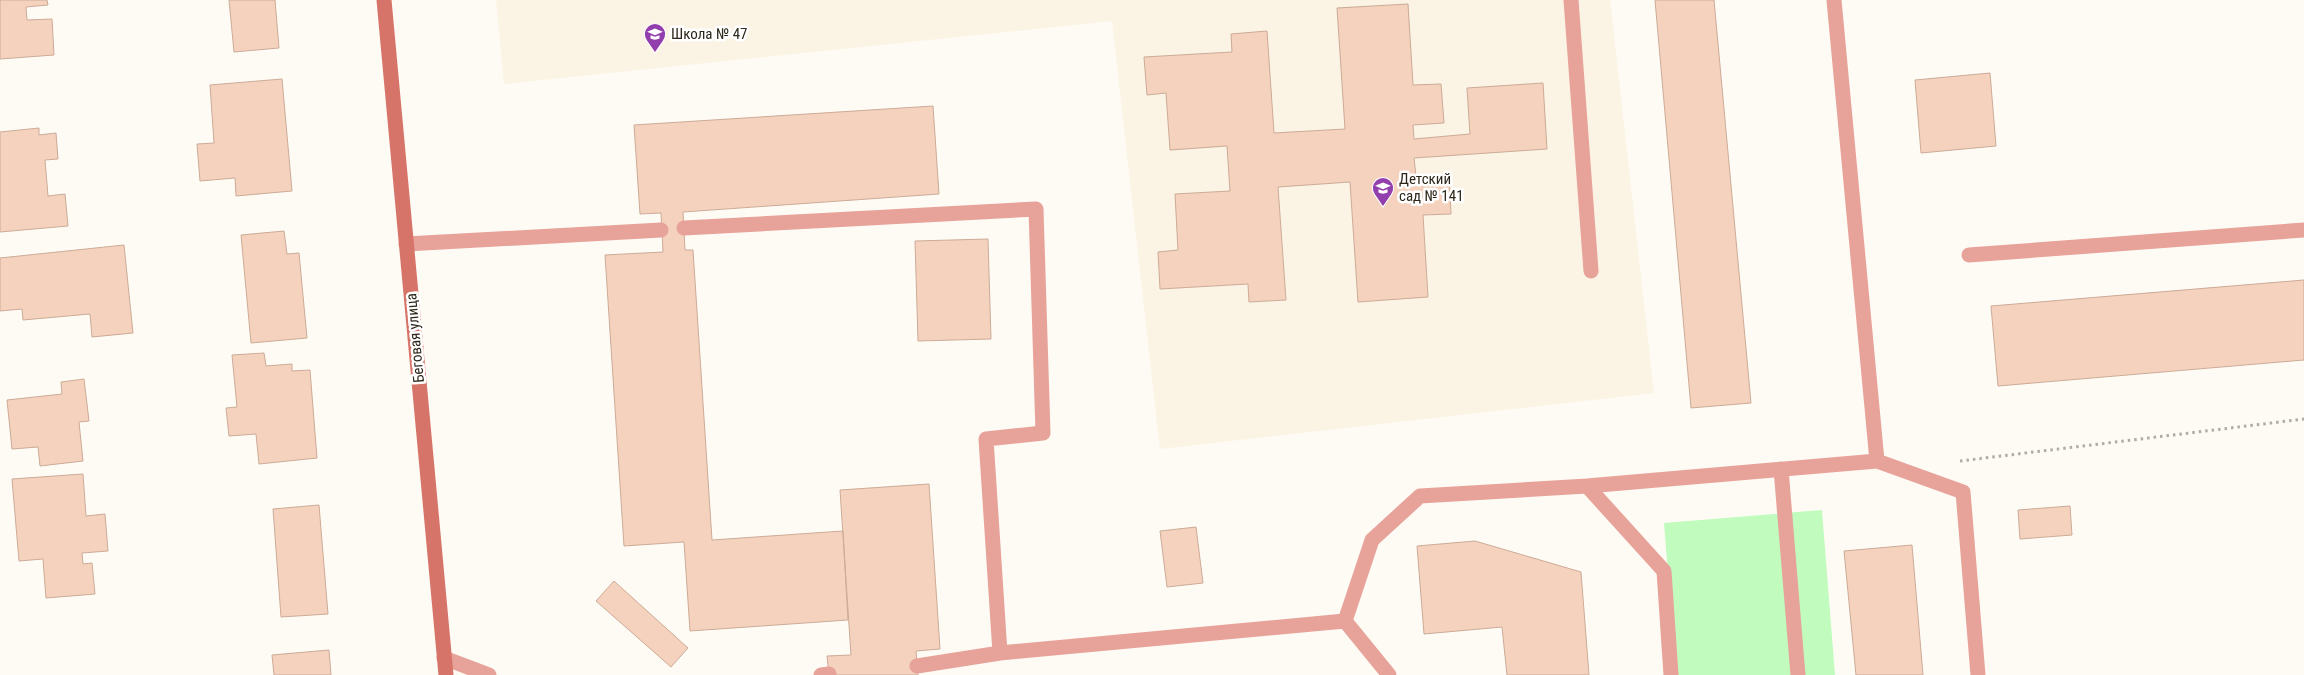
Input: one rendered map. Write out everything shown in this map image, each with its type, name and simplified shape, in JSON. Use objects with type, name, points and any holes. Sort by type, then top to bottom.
[{"type":"street","name":"Беговая улица","points":[[384,0],[446,675]]},
{"type":"lane","points":[[1571,0],[1591,271]]},
{"type":"lane","points":[[1834,0],[1878,461]]},
{"type":"lane","points":[[684,228],[1036,209],[1043,433],[986,439],[1000,653]]},
{"type":"lane","points":[[406,244],[662,230]]},
{"type":"lane","points":[[1969,255],[2304,230]]},
{"type":"lane","points":[[1345,621],[1372,540],[1420,496],[1587,486],[1878,461],[1963,492],[1978,675]]},
{"type":"lane","points":[[1781,469],[1798,675]]},
{"type":"lane","points":[[1587,486],[1664,571],[1672,675]]},
{"type":"lane","points":[[917,666],[1000,653],[1345,621]]},
{"type":"lane","points":[[1345,621],[1389,675]]},
{"type":"lane","points":[[444,658],[489,675]]},
{"type":"path","points":[[1958,461],[2304,419]]},
{"type":"shaded area","name":"Детский сад № 141","points":[[496,0],[1610,0],[1654,393],[1160,449],[1112,21],[504,84]]},
{"type":"green space","points":[[1822,510],[1835,675],[1676,675],[1664,523]]},
{"type":"building","points":[[0,0],[47,0],[48,5],[26,7],[27,20],[52,19],[54,55],[0,59]]},
{"type":"building","points":[[229,0],[275,0],[279,48],[234,52]]},
{"type":"building","points":[[1655,0],[1714,0],[1751,403],[1691,408]]},
{"type":"building","points":[[1408,4],[1413,85],[1441,84],[1444,123],[1413,125],[1414,139],[1470,134],[1467,88],[1543,83],[1547,149],[1414,158],[1416,176],[1449,174],[1451,214],[1423,215],[1428,297],[1358,302],[1350,182],[1278,187],[1286,300],[1249,302],[1248,284],[1160,289],[1158,252],[1178,250],[1175,194],[1230,191],[1227,146],[1170,150],[1166,93],[1147,95],[1144,57],[1232,52],[1231,34],[1267,31],[1274,133],[1345,129],[1337,8]]},
{"type":"building","points":[[1990,73],[1996,146],[1921,153],[1915,80]]},
{"type":"building","points":[[282,79],[292,191],[236,196],[235,178],[200,181],[197,144],[214,143],[210,85]]},
{"type":"building","points":[[933,106],[939,194],[683,212],[685,250],[693,250],[712,540],[843,531],[848,620],[690,631],[684,542],[624,546],[605,255],[663,252],[661,213],[640,214],[634,125]]},
{"type":"building","points":[[39,128],[39,135],[56,133],[58,159],[45,160],[48,196],[65,194],[68,226],[0,232],[0,132]]},
{"type":"building","points":[[284,231],[287,254],[299,253],[307,338],[251,343],[241,235]]},
{"type":"building","points":[[988,239],[991,339],[918,341],[915,241]]},
{"type":"building","points":[[124,245],[133,333],[92,337],[90,314],[23,320],[22,309],[0,311],[0,258]]},
{"type":"building","points":[[2304,280],[2304,360],[1998,386],[1991,306]]},
{"type":"building","points":[[264,353],[266,366],[292,364],[292,371],[310,370],[317,458],[259,464],[256,434],[229,436],[226,408],[237,407],[232,355]]},
{"type":"building","points":[[84,379],[89,421],[79,422],[83,461],[40,466],[38,447],[12,449],[7,400],[62,394],[61,382]]},
{"type":"building","points":[[83,474],[86,516],[105,514],[108,551],[82,553],[83,564],[92,563],[95,594],[46,598],[43,559],[19,561],[12,479]]},
{"type":"building","points":[[929,484],[940,649],[916,651],[918,675],[829,675],[827,656],[851,655],[840,490]]},
{"type":"building","points":[[319,505],[328,614],[281,617],[273,509]]},
{"type":"building","points":[[2070,506],[2072,535],[2020,539],[2018,510]]},
{"type":"building","points":[[1196,527],[1203,583],[1167,587],[1160,531]]},
{"type":"building","points":[[1475,541],[1581,572],[1589,675],[1507,675],[1502,627],[1424,634],[1417,546]]},
{"type":"building","points":[[1912,545],[1923,675],[1856,675],[1844,551]]},
{"type":"building","points":[[614,581],[688,648],[671,667],[596,601]]},
{"type":"building","points":[[329,650],[331,675],[274,675],[272,655]]},
{"type":"place","name":"Школа № 47","points":[[655,53]]},
{"type":"place","name":"Детский сад № 141","points":[[1383,207]]}]
